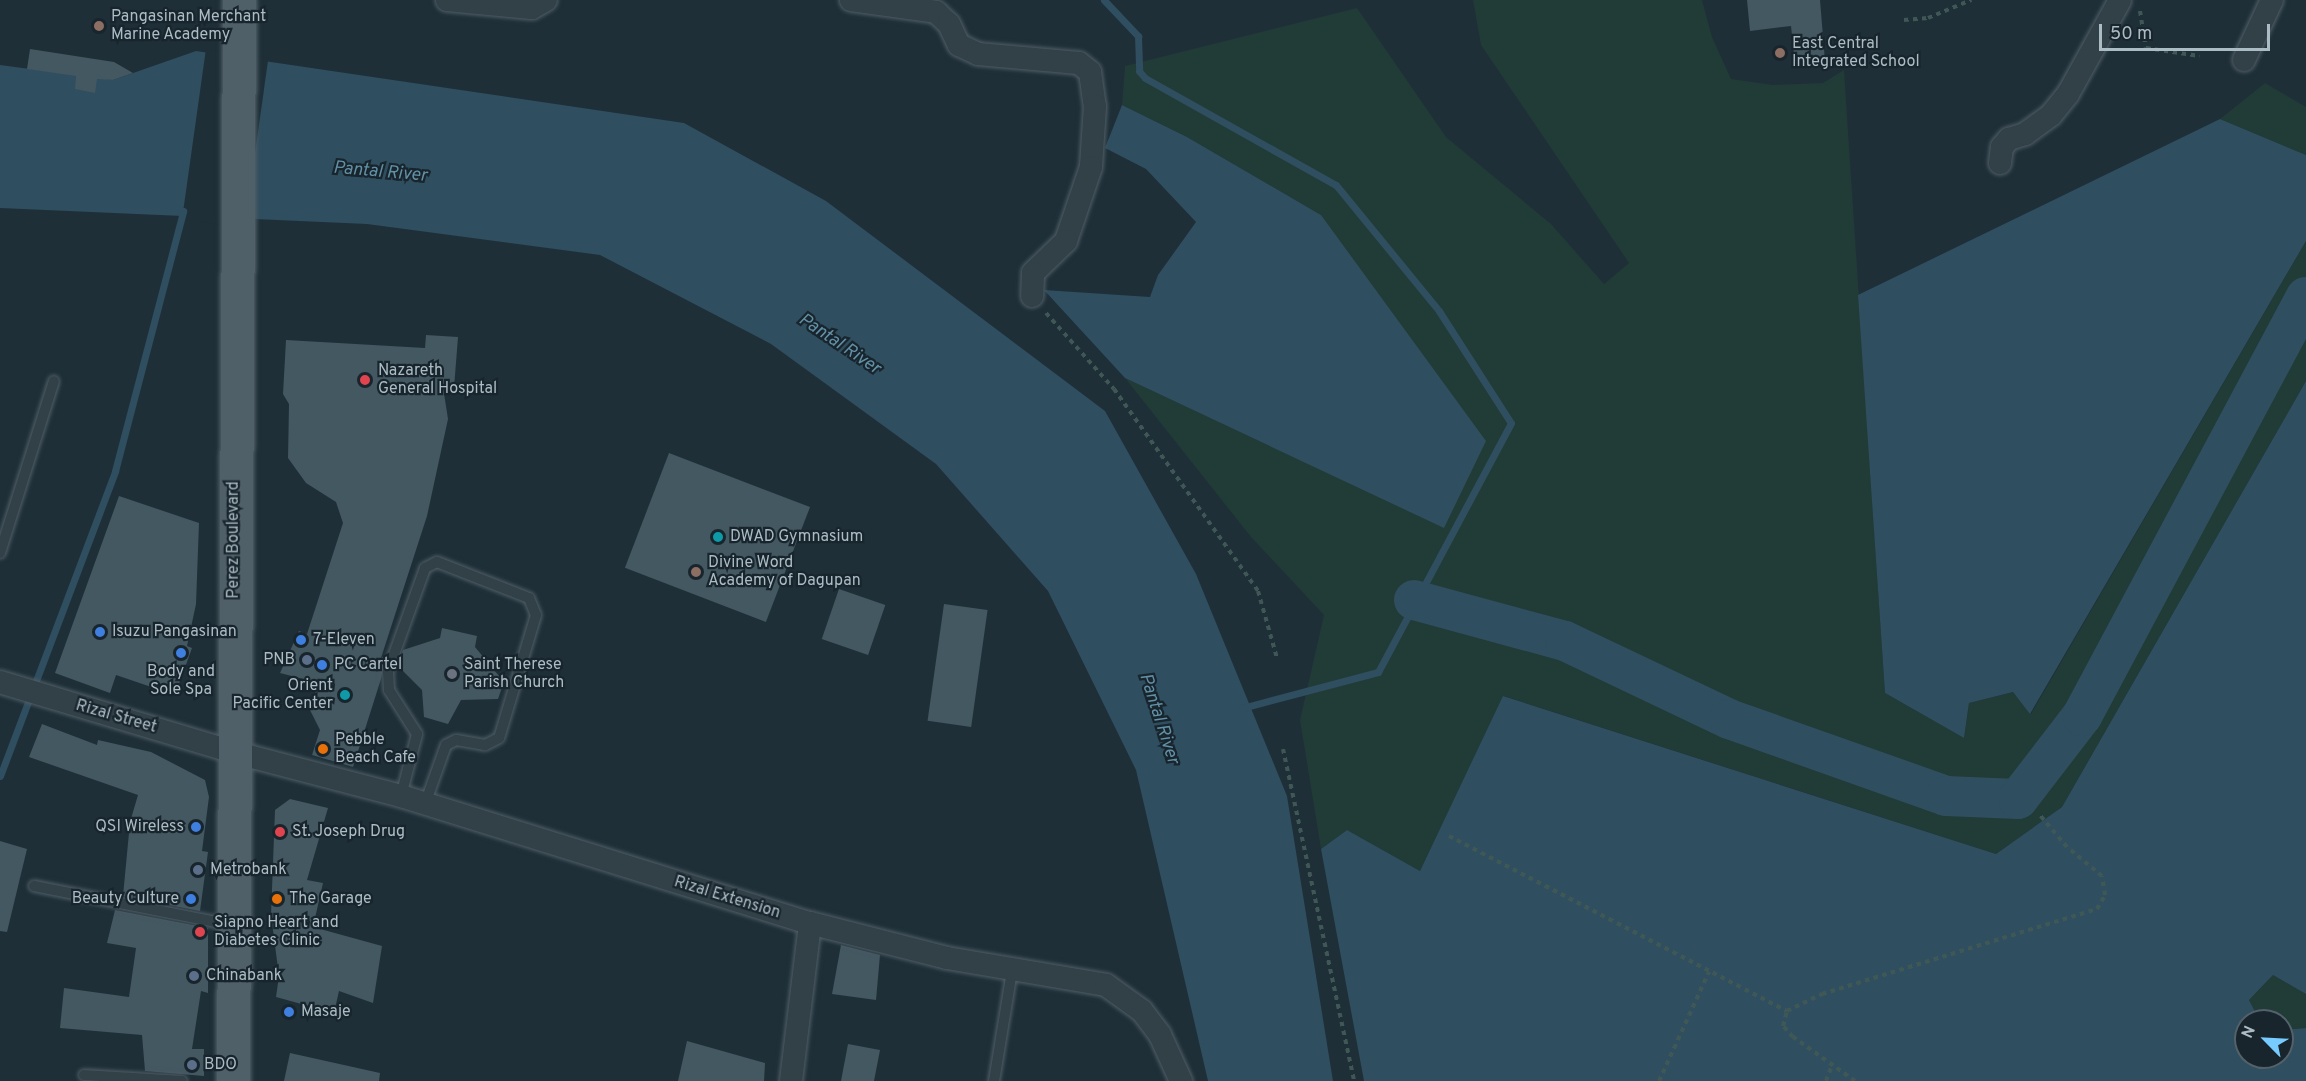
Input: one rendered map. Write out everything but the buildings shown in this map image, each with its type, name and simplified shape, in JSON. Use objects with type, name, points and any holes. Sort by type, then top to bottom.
[{"type":"main road","name":"Perez Boulevard","points":[[233,1081],[235,295],[239,0]]},
{"type":"street","points":[[447,0],[532,8],[546,0]]},
{"type":"street","points":[[851,0],[936,12],[959,45],[978,54],[1079,63],[1090,72],[1095,106],[1091,167],[1066,241],[1033,273],[1032,296]]},
{"type":"street","points":[[2244,60],[2272,0]]},
{"type":"street","points":[[2000,163],[2002,147],[2009,138],[2025,134],[2051,115],[2068,94],[2126,2]]},
{"type":"street","name":"Rizal Street","points":[[8,684],[233,752]]},
{"type":"street","name":"Rizal Extension","points":[[233,752],[401,795],[810,923],[1012,971],[1085,978],[1125,996],[1160,1035],[1181,1081]]},
{"type":"street","points":[[791,1081],[810,923]]},
{"type":"lane","points":[[0,553],[54,381]]},
{"type":"lane","points":[[401,795],[417,734],[389,690],[388,671],[425,568],[437,562],[529,598],[536,615],[499,738],[485,745],[456,740],[446,746],[425,804]]},
{"type":"lane","points":[[34,886],[233,925]]},
{"type":"lane","points":[[994,1081],[1012,971]]},
{"type":"lane","points":[[84,1075],[182,1081]]},
{"type":"path","points":[[1904,20],[1928,18],[1936,11],[1971,0]]},
{"type":"path","points":[[2126,2],[2140,6],[2146,48],[2199,56]]},
{"type":"path","points":[[1032,296],[1114,389],[1258,591],[1277,658]]},
{"type":"path","points":[[1283,749],[1354,1081]]},
{"type":"path","points":[[1855,1081],[1783,1026],[1787,1011],[1822,994],[2097,909],[2105,895],[2102,876],[2067,847],[2039,814]]},
{"type":"path","points":[[1449,836],[1787,1011]]},
{"type":"path","points":[[1659,1081],[1709,972]]},
{"type":"path","points":[[1826,1081],[1832,1065]]},
{"type":"green space","points":[[1473,0],[1702,0],[1712,37],[1731,79],[1773,85],[1823,83],[1844,70],[1885,693],[1964,738],[1969,703],[2013,692],[2031,714],[2306,241],[2306,381],[2062,807],[1996,854],[1504,696],[1420,871],[1347,830],[1321,849],[1300,720],[1324,615],[1251,537],[1125,378],[1444,527],[1321,215],[1187,137],[1122,105],[1125,66],[1357,8],[1446,137],[1551,224],[1604,284],[1629,263],[1481,45]]},
{"type":"green space","points":[[2265,83],[2306,107],[2306,155],[2220,119]]},
{"type":"green space","points":[[2273,975],[2306,994],[2306,1028],[2294,1029],[2294,1009],[2254,1009],[2249,1000]]},
{"type":"water","name":"Pantal River","points":[[196,51],[684,123],[826,201],[1105,411],[1196,574],[1287,796],[1333,1081],[1208,1081],[1136,770],[1048,591],[936,464],[771,344],[600,255],[367,224],[0,208],[0,65],[113,80]]},
{"type":"water","points":[[1122,105],[1187,137],[1321,215],[1486,441],[1444,528],[1125,378],[1044,290],[1150,297],[1158,275],[1196,222],[1146,169],[1105,148]]},
{"type":"water","points":[[2220,119],[2306,155],[2306,241],[2030,714],[2013,692],[1969,703],[1964,738],[1885,693],[1858,295]]},
{"type":"water","points":[[2306,381],[2306,994],[2273,975],[2249,1000],[2254,1009],[2234,1009],[2234,1069],[2294,1069],[2294,1029],[2306,1028],[2306,1081],[1364,1081],[1321,849],[1347,830],[1420,871],[1503,696],[1996,854],[2062,807]]},
{"type":"pier","points":[[206,49],[268,58],[244,228],[182,219]]},
{"type":"waterway","points":[[1104,0],[1138,36],[1139,71],[1145,78],[1336,185],[1439,311],[1511,423],[1378,672],[1242,708]]},
{"type":"waterway","points":[[0,776],[115,471],[183,211]]},
{"type":"waterway","points":[[1414,600],[1565,641],[1729,719],[1946,796],[2018,799],[2082,716],[2306,297]]},
{"type":"place","name":"Pangasinan Merchant Marine Academy","points":[[99,26]]},
{"type":"place","name":"East Central Integrated School","points":[[1780,53]]},
{"type":"place","name":"Nazareth General Hospital","points":[[365,380]]},
{"type":"place","name":"DWAD Gymnasium","points":[[718,537]]},
{"type":"place","name":"Divine Word Academy of Dagupan","points":[[696,572]]},
{"type":"place","name":"Isuzu Pangasinan","points":[[100,632]]},
{"type":"place","name":"7-Eleven","points":[[301,640]]},
{"type":"place","name":"Body and Sole Spa","points":[[181,653]]},
{"type":"place","name":"PNB","points":[[307,660]]},
{"type":"place","name":"PC Cartel","points":[[322,665]]},
{"type":"place","name":"Saint Therese Parish Church","points":[[452,674]]},
{"type":"place","name":"Orient Pacific Center","points":[[345,695]]},
{"type":"place","name":"Pebble Beach Cafe","points":[[323,749]]},
{"type":"place","name":"QSI Wireless","points":[[196,827]]},
{"type":"place","name":"St. Joseph Drug","points":[[280,832]]},
{"type":"place","name":"Metrobank","points":[[198,870]]},
{"type":"place","name":"Beauty Culture","points":[[191,899]]},
{"type":"place","name":"The Garage","points":[[277,899]]},
{"type":"place","name":"Siapno Heart and Diabetes Clinic","points":[[200,932]]},
{"type":"place","name":"Chinabank","points":[[194,976]]},
{"type":"place","name":"Masaje","points":[[289,1012]]},
{"type":"place","name":"BDO","points":[[192,1065]]}]
